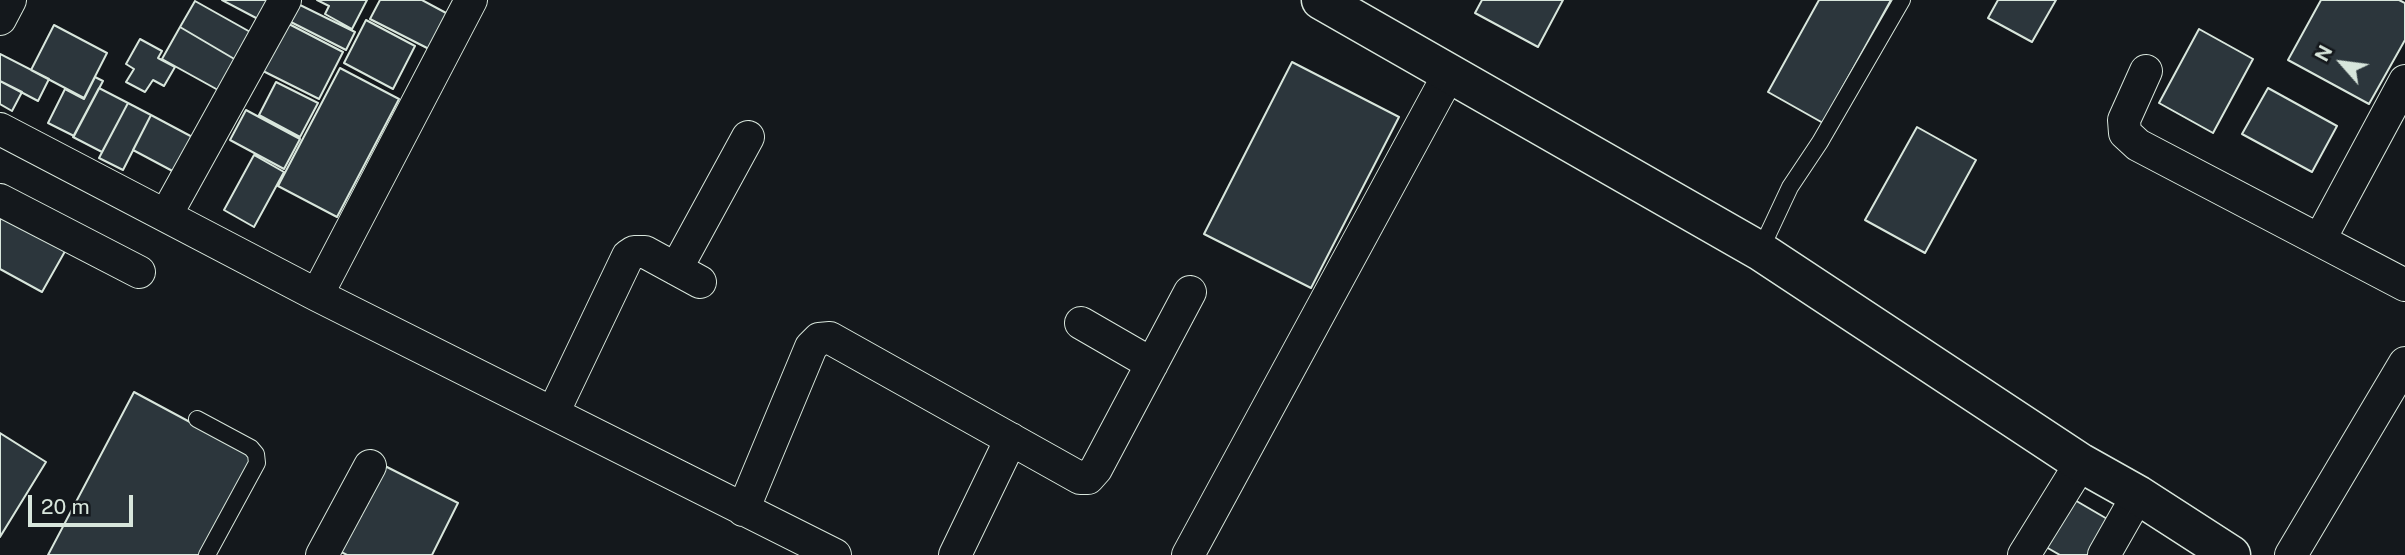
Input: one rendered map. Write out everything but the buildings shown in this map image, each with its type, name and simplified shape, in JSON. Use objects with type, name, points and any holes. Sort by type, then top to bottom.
[{"type":"main road","points":[[1321,0],[1760,251],[2081,463],[2138,495],[2231,555]]},
{"type":"street","points":[[0,19],[10,0]]},
{"type":"street","points":[[166,215],[285,0]]},
{"type":"street","points":[[317,295],[471,0]]},
{"type":"street","points":[[2146,71],[2124,120],[2125,133],[2138,145],[2404,284]]},
{"type":"street","points":[[1188,555],[1449,74]]},
{"type":"street","points":[[2320,239],[2405,81]]},
{"type":"street","points":[[0,129],[317,295],[835,555]]},
{"type":"street","points":[[553,413],[628,256],[634,252],[645,252],[688,275],[748,137]]},
{"type":"street","points":[[0,200],[139,272]]},
{"type":"street","points":[[743,510],[811,348],[819,339],[830,338],[1080,478],[1088,478],[1096,469],[1190,292]]},
{"type":"street","points":[[1081,323],[1152,364]]},
{"type":"street","points":[[2291,555],[2405,363]]},
{"type":"street","points":[[955,555],[1011,439]]},
{"type":"street","points":[[2024,555],[2081,463]]},
{"type":"street","points":[[323,555],[370,466]]},
{"type":"street","points":[[2104,555],[2138,495]]},
{"type":"lane","points":[[1760,251],[1790,187],[1820,142],[1902,0]]},
{"type":"lane","points":[[197,419],[251,448],[256,454],[257,463],[207,555]]}]
